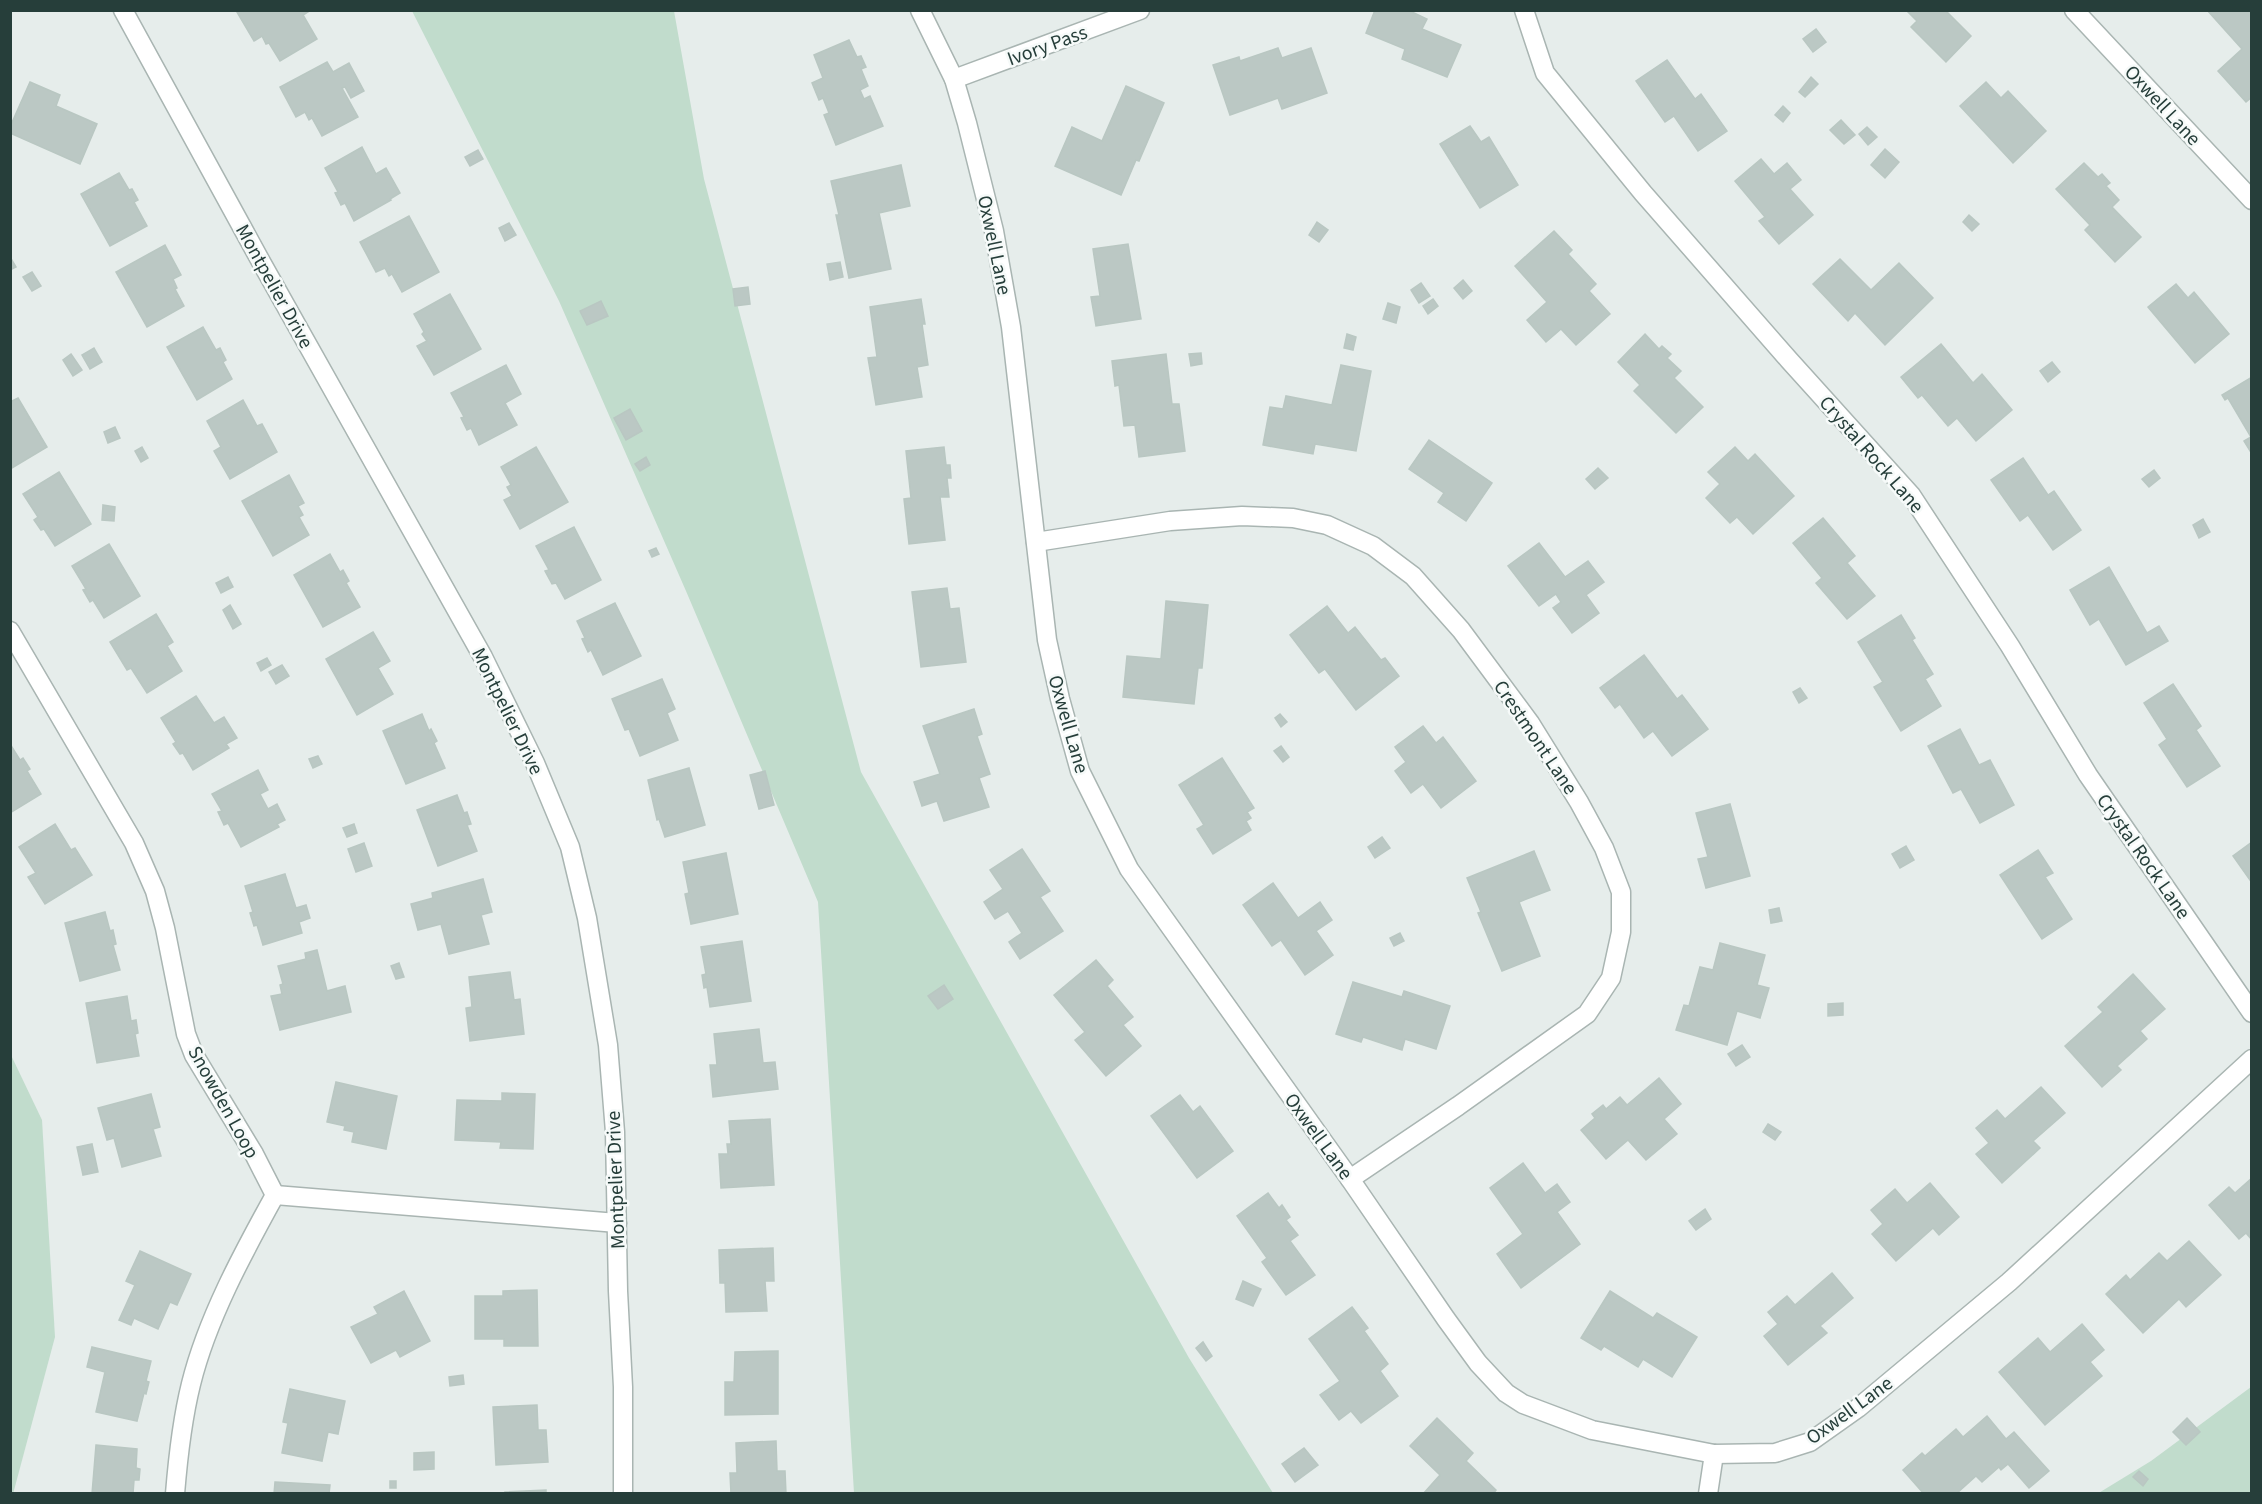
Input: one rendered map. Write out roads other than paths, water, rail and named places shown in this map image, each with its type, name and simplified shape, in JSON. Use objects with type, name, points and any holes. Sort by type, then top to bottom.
[{"type":"street","name":"Montpelier Drive","points":[[123,10],[276,289],[483,657],[535,763],[570,848],[601,990],[608,1045],[615,1132],[618,1291],[623,1387],[623,1494]]},
{"type":"street","name":"Oxwell Lane","points":[[920,10],[954,79],[968,123],[994,231],[1011,327],[1047,640],[1060,699],[1080,771],[1129,869],[1350,1179],[1446,1319],[1478,1363],[1506,1393],[1523,1404],[1592,1430],[1714,1454],[1775,1454],[1810,1442],[1858,1408],[2009,1282],[2252,1059]]},
{"type":"street","name":"Ivory Pass","points":[[954,79],[1140,10]]},
{"type":"street","name":"Crystal Rock Lane","points":[[1524,10],[1545,73],[1643,194],[1911,495],[2010,646],[2088,775],[2252,1013]]},
{"type":"street","name":"Oxwell Lane","points":[[2086,14],[2252,200]]},
{"type":"street","name":"Crestmont Lane","points":[[1036,542],[1170,521],[1242,516],[1293,519],[1327,525],[1373,546],[1413,576],[1461,630],[1530,723],[1580,802],[1604,848],[1621,892],[1621,932],[1611,978],[1587,1014],[1350,1179]]},
{"type":"street","name":"Snowden Loop","points":[[10,631],[134,843],[155,891],[165,928],[186,1034],[194,1055],[254,1154],[275,1195]]},
{"type":"street","points":[[175,1494],[181,1435],[191,1382],[214,1318],[240,1257],[275,1195],[617,1223]]},
{"type":"street","points":[[1708,1494],[1714,1454]]}]
